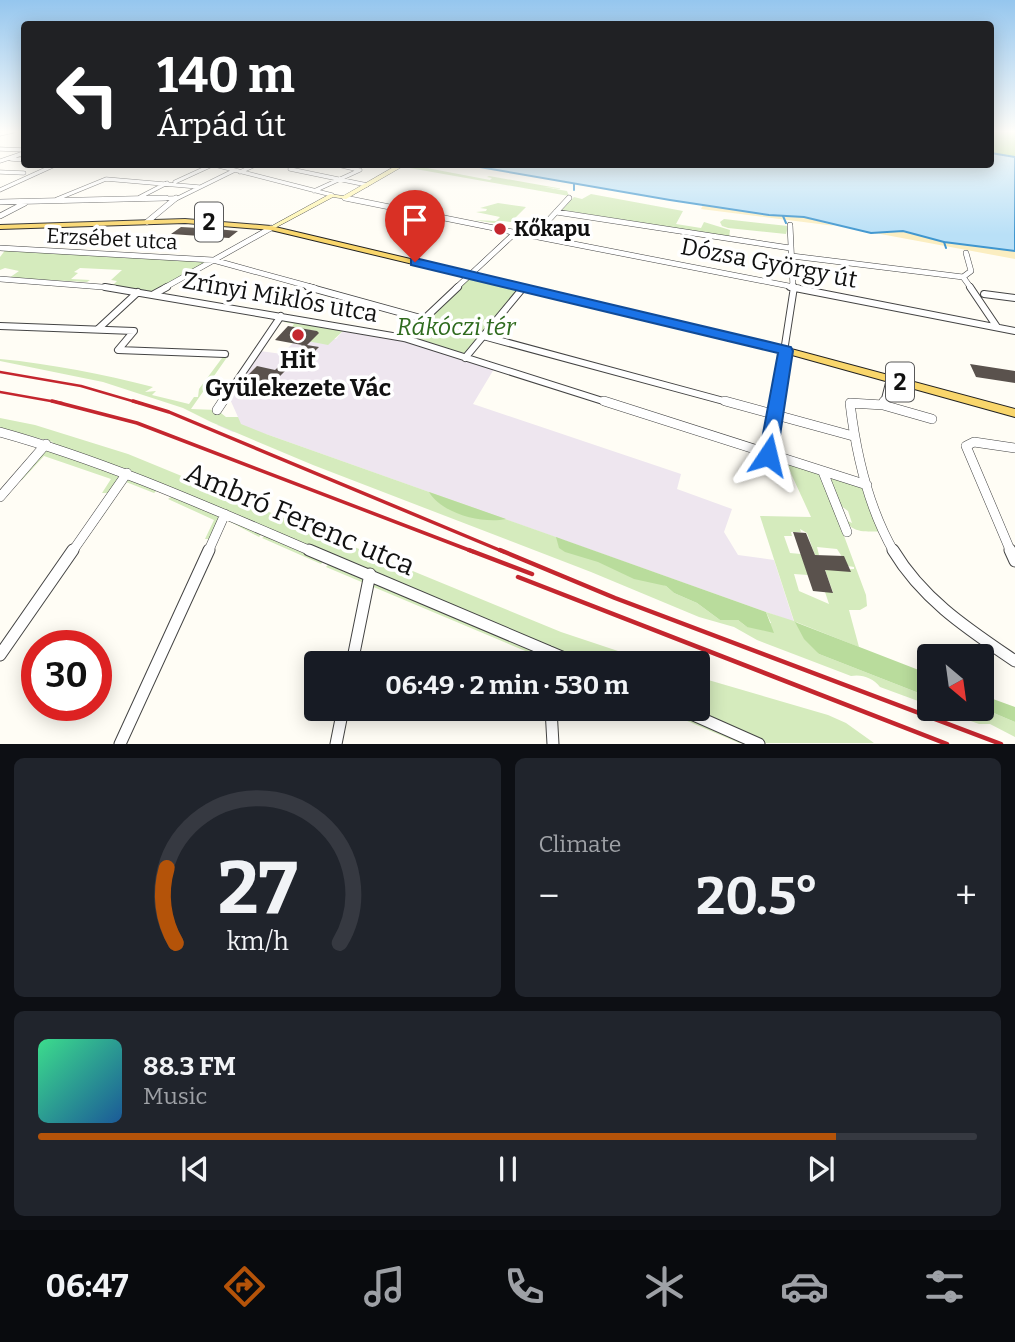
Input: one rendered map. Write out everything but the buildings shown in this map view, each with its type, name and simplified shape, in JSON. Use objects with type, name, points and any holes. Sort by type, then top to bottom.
[{"type":"main road","name":"2","points":[[0,227],[211,222],[271,228],[786,351],[1015,413]]},
{"type":"street","points":[[0,166],[37,174]]},
{"type":"street","points":[[0,190],[49,168]]},
{"type":"street","points":[[138,198],[203,168]]},
{"type":"street","points":[[217,168],[222,170]]},
{"type":"street","points":[[224,168],[344,198],[514,232]]},
{"type":"street","points":[[147,222],[176,198],[246,168]]},
{"type":"street","points":[[291,168],[367,185]]},
{"type":"street","points":[[314,191],[359,170],[351,168]]},
{"type":"street","points":[[344,198],[397,168]]},
{"type":"street","points":[[52,201],[106,179],[199,187]]},
{"type":"street","points":[[153,294],[332,195]]},
{"type":"street","points":[[0,202],[176,198]]},
{"type":"street","points":[[534,236],[569,198]]},
{"type":"street","points":[[0,216],[29,201]]},
{"type":"street","points":[[556,212],[790,248]]},
{"type":"street","points":[[480,225],[498,232],[514,232]]},
{"type":"street","points":[[768,455],[794,288],[790,225]]},
{"type":"street","points":[[404,338],[514,232]]},
{"type":"street","name":"Dózsa György út","points":[[514,232],[1015,331]]},
{"type":"street","name":"Erzsébet utca","points":[[0,248],[213,260],[424,319]]},
{"type":"street","points":[[792,256],[963,277],[971,271],[965,253]]},
{"type":"street","points":[[963,277],[997,327]]},
{"type":"street","name":"Zrínyi Miklós utca","points":[[0,279],[92,285],[404,338],[867,485]]},
{"type":"street","points":[[465,358],[523,288]]},
{"type":"street","points":[[97,329],[138,292]]},
{"type":"street","points":[[984,294],[1015,298]]},
{"type":"street","points":[[217,410],[281,316]]},
{"type":"street","points":[[0,326],[134,331],[118,347],[119,350],[225,354]]},
{"type":"street","points":[[484,336],[853,436]]},
{"type":"street","points":[[883,405],[890,379]]},
{"type":"street","points":[[932,419],[883,405],[850,403],[853,436],[867,485],[894,551],[918,587],[961,624],[1015,661]]},
{"type":"street","name":"Ambró Ferenc utca","points":[[0,432],[46,444],[127,473],[370,575],[535,651]]},
{"type":"street","points":[[1015,448],[974,442],[966,446],[1015,561]]},
{"type":"street","points":[[0,497],[46,444]]},
{"type":"street","points":[[823,472],[847,532]]},
{"type":"street","points":[[0,655],[127,473]]},
{"type":"street","points":[[120,744],[225,514]]},
{"type":"street","points":[[354,651],[370,575]]},
{"type":"street","points":[[336,744],[341,721]]},
{"type":"street","points":[[552,721],[553,744]]},
{"type":"street","points":[[707,721],[759,744]]},
{"type":"shaded area","points":[[343,331],[399,340],[494,369],[473,404],[681,474],[677,489],[732,509],[724,532],[738,555],[774,560],[794,622],[266,434],[233,432],[217,425],[238,417],[229,397],[260,351],[282,354],[297,339],[336,339]]},
{"type":"green space","points":[[410,168],[427,168],[490,180],[492,178],[487,177],[489,176],[563,189],[544,187],[567,191],[569,196]]},
{"type":"green space","points":[[591,194],[683,211],[676,224],[701,228],[704,222],[730,230],[729,238],[560,212],[574,197],[582,199]]},
{"type":"green space","points":[[498,203],[526,207],[511,222],[503,221],[500,224],[474,220],[496,221],[500,217],[476,212],[486,211],[487,209],[480,208]]},
{"type":"green space","points":[[724,219],[788,226],[786,234],[728,228],[720,222]]},
{"type":"green space","points":[[6,249],[209,260],[151,293],[111,287],[117,281],[111,280],[122,270],[80,268],[74,272],[78,273],[71,279],[90,280],[87,282],[9,278],[19,271],[5,268],[0,270],[0,257]]},
{"type":"green space","name":"Rákóczi tér","points":[[467,279],[521,289],[465,358],[404,338]]},
{"type":"green space","points":[[284,322],[343,331],[328,345],[297,339],[316,331],[292,327],[294,324]]},
{"type":"green space","points":[[230,353],[191,409],[217,410],[226,417],[238,417],[241,424],[266,434],[556,537],[666,586],[674,593],[697,603],[720,620],[738,620],[747,627],[771,623],[766,612],[794,621],[760,516],[811,517],[788,467],[764,459],[765,456],[821,474],[866,595],[867,606],[860,610],[849,610],[859,647],[796,622],[819,654],[917,692],[917,701],[880,687],[867,677],[851,676],[757,640],[734,627],[699,617],[591,572],[313,465],[183,408],[103,382],[0,359],[77,370],[153,387],[145,392],[156,391],[152,395],[189,404],[194,397],[198,397],[199,389],[225,354]],"holes":[[[800,529],[807,533],[815,555],[819,555],[817,547],[837,549],[848,566],[854,567],[825,570],[833,592],[825,592],[829,604],[799,591],[794,574],[808,575],[801,554],[790,553],[784,536],[792,536],[791,532],[801,532]]]},
{"type":"green space","points":[[0,418],[35,425],[128,454],[561,632],[618,651],[526,651],[326,567],[332,560],[327,557],[321,564],[262,538],[268,533],[265,531],[259,537],[223,518],[210,539],[205,539],[214,520],[168,499],[175,494],[161,487],[154,493],[126,482],[100,520],[96,520],[122,473],[108,493],[102,493],[111,479],[44,456],[22,480],[18,480],[53,442],[0,428]]},
{"type":"green space","points":[[828,476],[862,487],[881,532],[852,528],[846,520],[852,523],[848,511],[840,505]]},
{"type":"green space","points":[[429,492],[506,519],[486,520],[464,516],[443,506]]},
{"type":"green space","points":[[556,537],[766,612],[774,633],[747,627],[738,620],[720,620],[697,603],[674,593],[666,586],[634,579],[598,562],[565,552],[559,548]]},
{"type":"green space","points":[[795,622],[917,669],[917,692],[819,654],[804,639]]},
{"type":"green space","points":[[710,681],[828,715],[846,723],[874,743],[739,743],[687,721],[710,721]]},
{"type":"green space","points":[[994,699],[1015,707],[1015,722],[994,713]]},
{"type":"green space","points":[[994,713],[1015,722],[1015,737],[990,724],[971,721],[994,721]]},
{"type":"sand","points":[[703,205],[769,215],[804,217],[835,226],[701,209]]},
{"type":"sand","points":[[903,231],[944,242],[1015,251],[1015,259],[875,233]]},
{"type":"water","points":[[994,166],[1015,166],[1015,251],[944,242],[903,231],[871,233],[804,217],[769,215],[485,168],[994,168]]},
{"type":"waterway","points":[[574,184],[574,190]]},
{"type":"waterway","points":[[783,216],[786,223]]},
{"type":"waterway","points":[[944,242],[946,248]]},
{"type":"railway","points":[[0,372],[81,386],[139,403]]},
{"type":"railway","points":[[0,392],[55,402]]},
{"type":"railway","points":[[133,401],[169,412],[504,552]]},
{"type":"railway","points":[[55,402],[62,403]]},
{"type":"railway","points":[[55,402],[137,423],[474,552]]},
{"type":"railway","points":[[469,550],[532,574]]},
{"type":"railway","points":[[500,550],[615,598],[1001,744]]},
{"type":"railway","points":[[518,577],[947,744]]},
{"type":"place","name":"Kőkapu","points":[[500,229]]},
{"type":"place","name":"Hit Gyülekezete Vác","points":[[298,335]]},
{"type":"route","points":[[415,262],[786,351],[768,455]]}]
